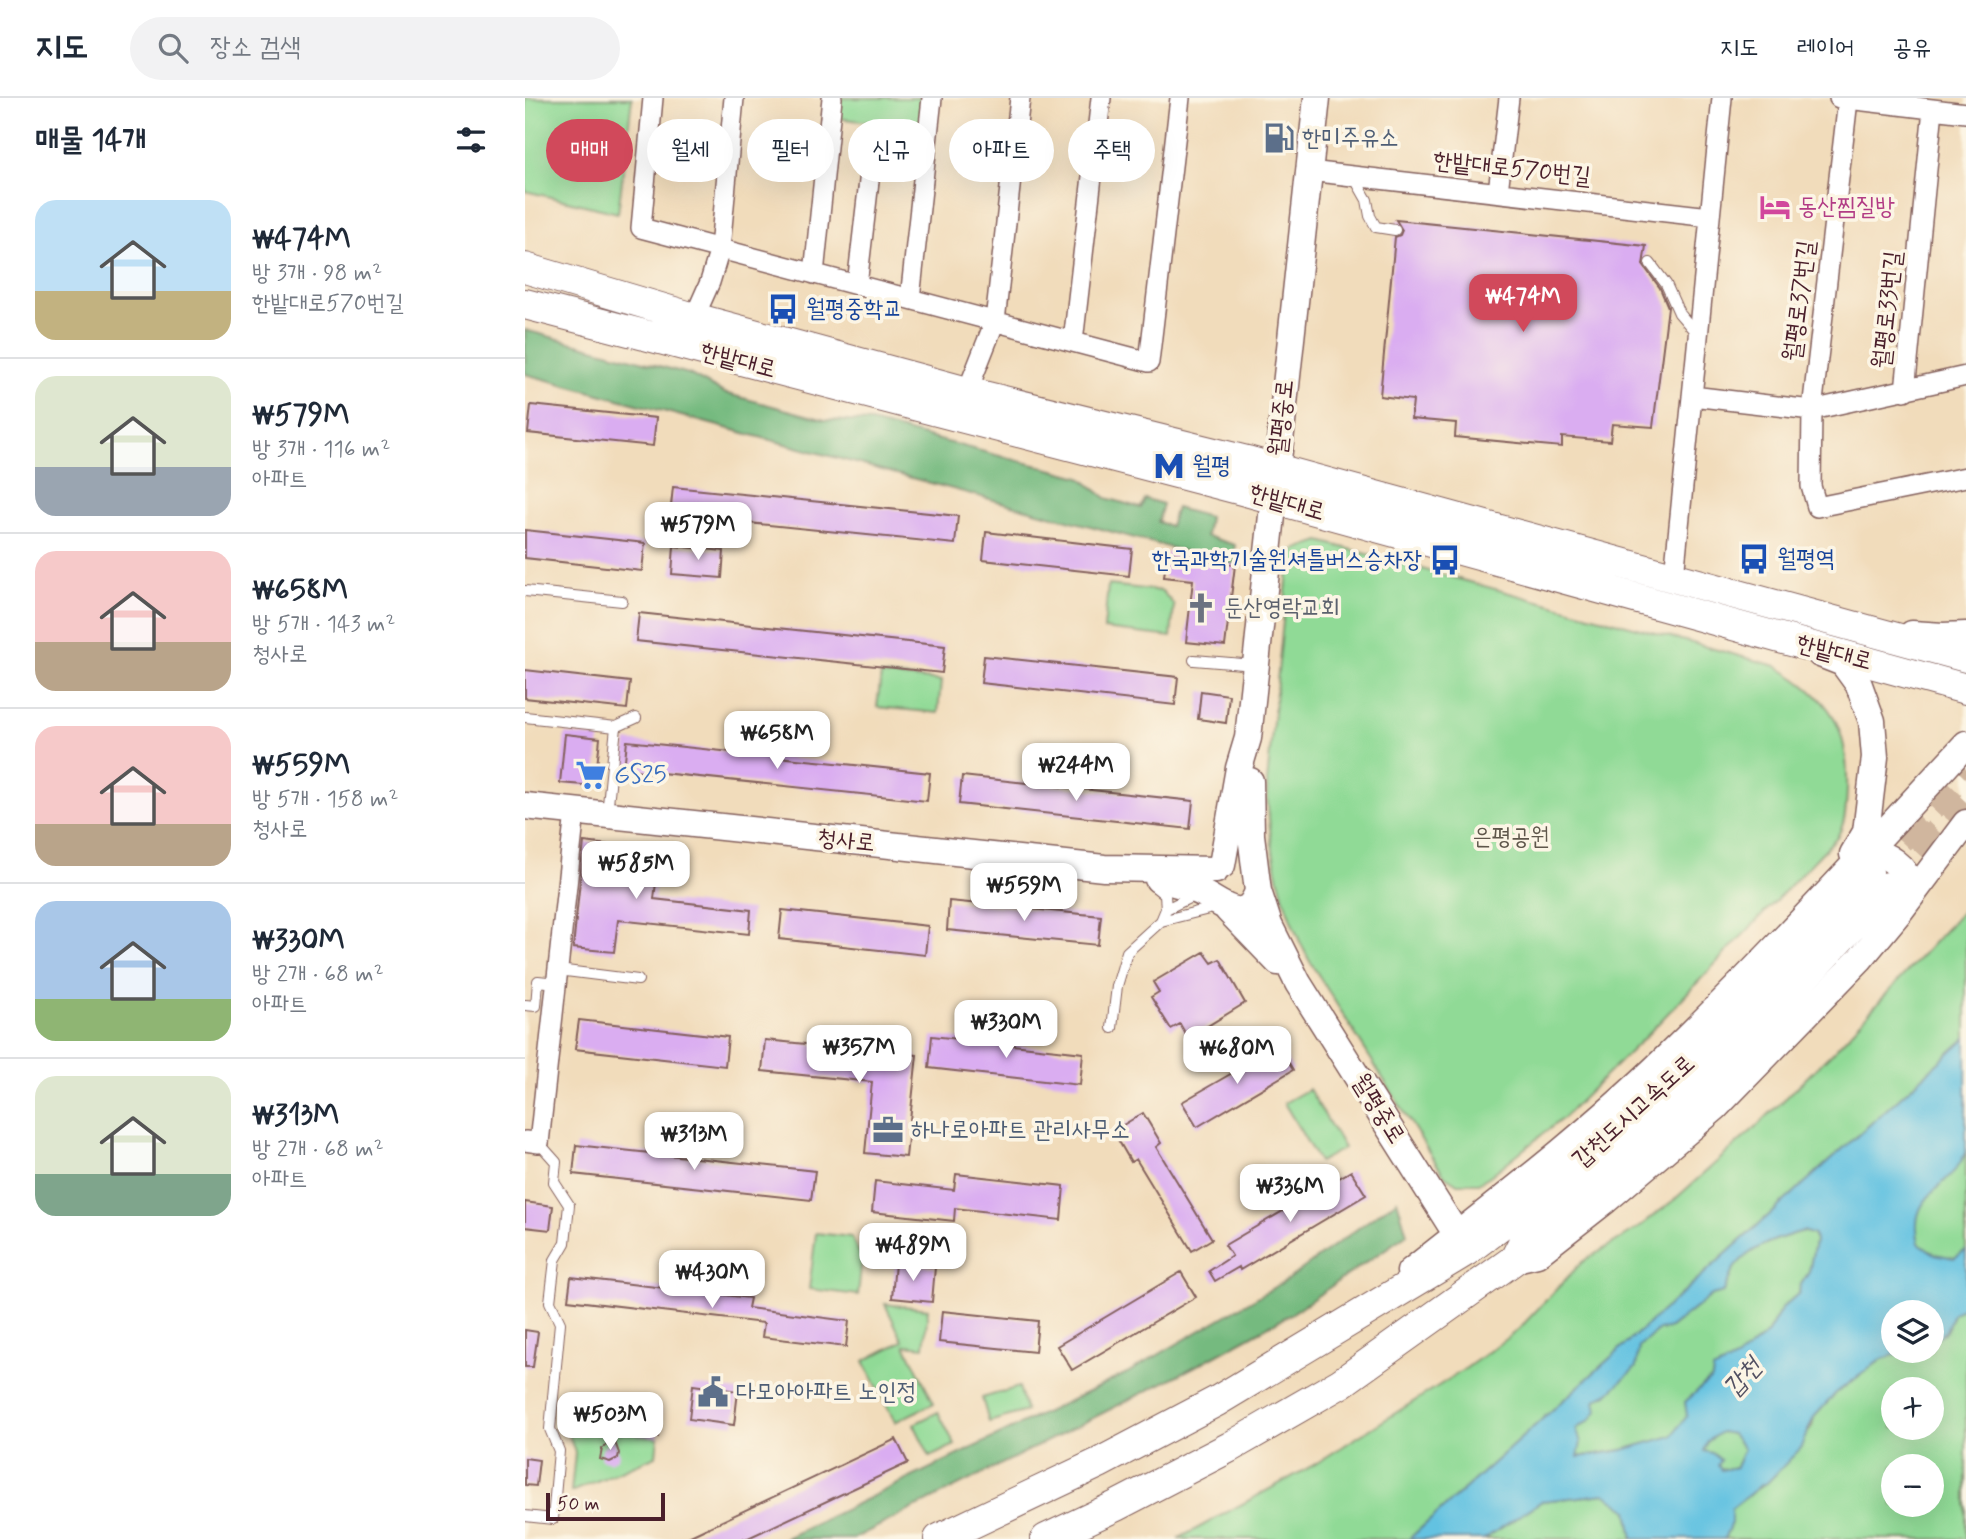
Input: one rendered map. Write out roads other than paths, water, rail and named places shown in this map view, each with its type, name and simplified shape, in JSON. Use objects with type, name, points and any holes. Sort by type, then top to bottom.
[{"type":"main road","name":"한밭대로","points":[[525,268],[694,318],[967,392],[1277,469],[1865,630],[1965,652]]},
{"type":"main road","name":"한밭대로","points":[[525,304],[1273,499],[1961,687]]},
{"type":"main road","name":"갑천도시고속도로","points":[[1046,1539],[1230,1447],[1341,1383],[1515,1259],[1524,1241],[1624,1157],[1719,1069],[1879,883]]},
{"type":"main road","name":"갑천도시고속도로","points":[[939,1539],[1160,1432],[1217,1401],[1466,1251],[1543,1193],[1689,1065],[1879,883]]},
{"type":"street","points":[[653,98],[641,228],[1149,362],[1180,98]]},
{"type":"street","points":[[694,318],[710,282],[720,249],[734,98]]},
{"type":"street","points":[[814,274],[832,98]]},
{"type":"street","points":[[910,299],[932,98]]},
{"type":"street","points":[[967,392],[995,321],[1020,98]]},
{"type":"street","points":[[1073,342],[1101,98]]},
{"type":"street","name":"월평중로","points":[[1248,738],[1317,98]]},
{"type":"street","points":[[1498,192],[1510,98]]},
{"type":"street","points":[[1674,576],[1722,98]]},
{"type":"street","points":[[1844,99],[1942,106],[1966,113]]},
{"type":"street","name":"월평로37번길","points":[[1844,99],[1812,410],[1811,486],[1817,507],[1966,477]]},
{"type":"street","name":"월평로33번길","points":[[1905,391],[1942,106]]},
{"type":"street","name":"한밭대로570번길","points":[[1309,171],[1710,217]]},
{"type":"street","points":[[857,285],[870,182]]},
{"type":"street","points":[[1692,396],[1812,410],[1966,376]]},
{"type":"street","points":[[1366,1311],[1550,1162],[1665,1059],[1834,887],[1866,832],[1875,757],[1871,721],[1859,685],[1843,663],[1779,638]]},
{"type":"street","points":[[1117,869],[1216,890],[1236,911],[1250,905],[1257,884],[1251,835],[1248,738]]},
{"type":"street","points":[[1216,890],[1239,768],[1248,738]]},
{"type":"street","points":[[1879,883],[1966,744]]},
{"type":"street","name":"청사로","points":[[525,806],[1117,869]]},
{"type":"street","points":[[532,1142],[557,977],[575,812]]},
{"type":"street","points":[[1834,887],[1879,883],[1966,823]]},
{"type":"street","points":[[1879,883],[1918,907],[1966,854]]},
{"type":"street","points":[[1216,890],[1238,862],[1252,869],[1269,925],[1298,983]]},
{"type":"street","points":[[1117,869],[1144,877],[1216,890],[1298,983]]},
{"type":"street","name":"월평중로","points":[[1298,983],[1457,1235]]},
{"type":"lane","points":[[1354,176],[1367,200],[1370,216],[1376,227],[1395,230]]},
{"type":"lane","points":[[1650,263],[1666,284],[1679,313],[1698,335]]},
{"type":"lane","points":[[525,591],[622,601]]},
{"type":"lane","points":[[1194,660],[1256,665]]},
{"type":"lane","points":[[525,717],[616,727],[636,718]]},
{"type":"lane","points":[[607,815],[616,727]]},
{"type":"lane","points":[[1144,877],[1165,895],[1166,909],[1161,921]]},
{"type":"lane","points":[[1166,909],[1216,890]]},
{"type":"lane","points":[[1112,1028],[1117,985],[1127,952],[1161,921],[1216,890]]},
{"type":"lane","points":[[525,1005],[536,1006],[538,982],[557,977],[638,980]]},
{"type":"lane","points":[[525,1516],[553,1519],[559,1451],[549,1429],[560,1323],[550,1302],[555,1260],[565,1243],[569,1205],[554,1182],[556,1162],[532,1142]]},
{"type":"water","name":"갑천","points":[[1966,1038],[1966,1150],[1952,1174],[1925,1201],[1919,1212],[1917,1226],[1919,1243],[1935,1254],[1954,1258],[1966,1250],[1966,1305],[1953,1314],[1946,1331],[1944,1332],[1944,1300],[1881,1300],[1881,1360],[1836,1393],[1814,1417],[1800,1449],[1767,1483],[1731,1509],[1731,1523],[1724,1539],[1633,1539],[1628,1510],[1605,1494],[1542,1501],[1484,1539],[1409,1539]],"holes":[[[1803,1231],[1814,1235],[1809,1272],[1800,1286],[1799,1293],[1782,1308],[1767,1334],[1736,1359],[1713,1370],[1712,1378],[1685,1402],[1687,1416],[1672,1436],[1623,1450],[1578,1457],[1581,1442],[1576,1429],[1590,1420],[1597,1411],[1595,1400],[1609,1393],[1636,1367],[1639,1346],[1659,1330],[1670,1328],[1712,1295],[1723,1292],[1735,1267],[1749,1253]],[[1721,1432],[1732,1434],[1744,1449],[1736,1467],[1721,1470],[1718,1465],[1721,1460],[1704,1451],[1708,1441]]]},
{"type":"tunnel","points":[[1868,872],[1966,768]]},
{"type":"tunnel","points":[[1888,887],[1966,802]]},
{"type":"place","name":"한미주유소","points":[[1279,138]]},
{"type":"place","name":"동산찜질방","points":[[1775,207]]},
{"type":"place","name":"월평중학교","points":[[783,309]]},
{"type":"place","name":"월평","points":[[1169,466]]},
{"type":"place","name":"월평역","points":[[1754,559]]},
{"type":"place","name":"한국과학기술원셔틀버스승차장","points":[[1445,560]]},
{"type":"place","name":"둔산영락교회","points":[[1201,608]]},
{"type":"place","name":"GS25","points":[[591,775]]},
{"type":"place","name":"하나로아파트 관리사무소","points":[[888,1130]]},
{"type":"place","name":"다모아아파트 노인정","points":[[713,1392]]},
{"type":"park label","name":"은평공원","points":[[1511,837]]}]
